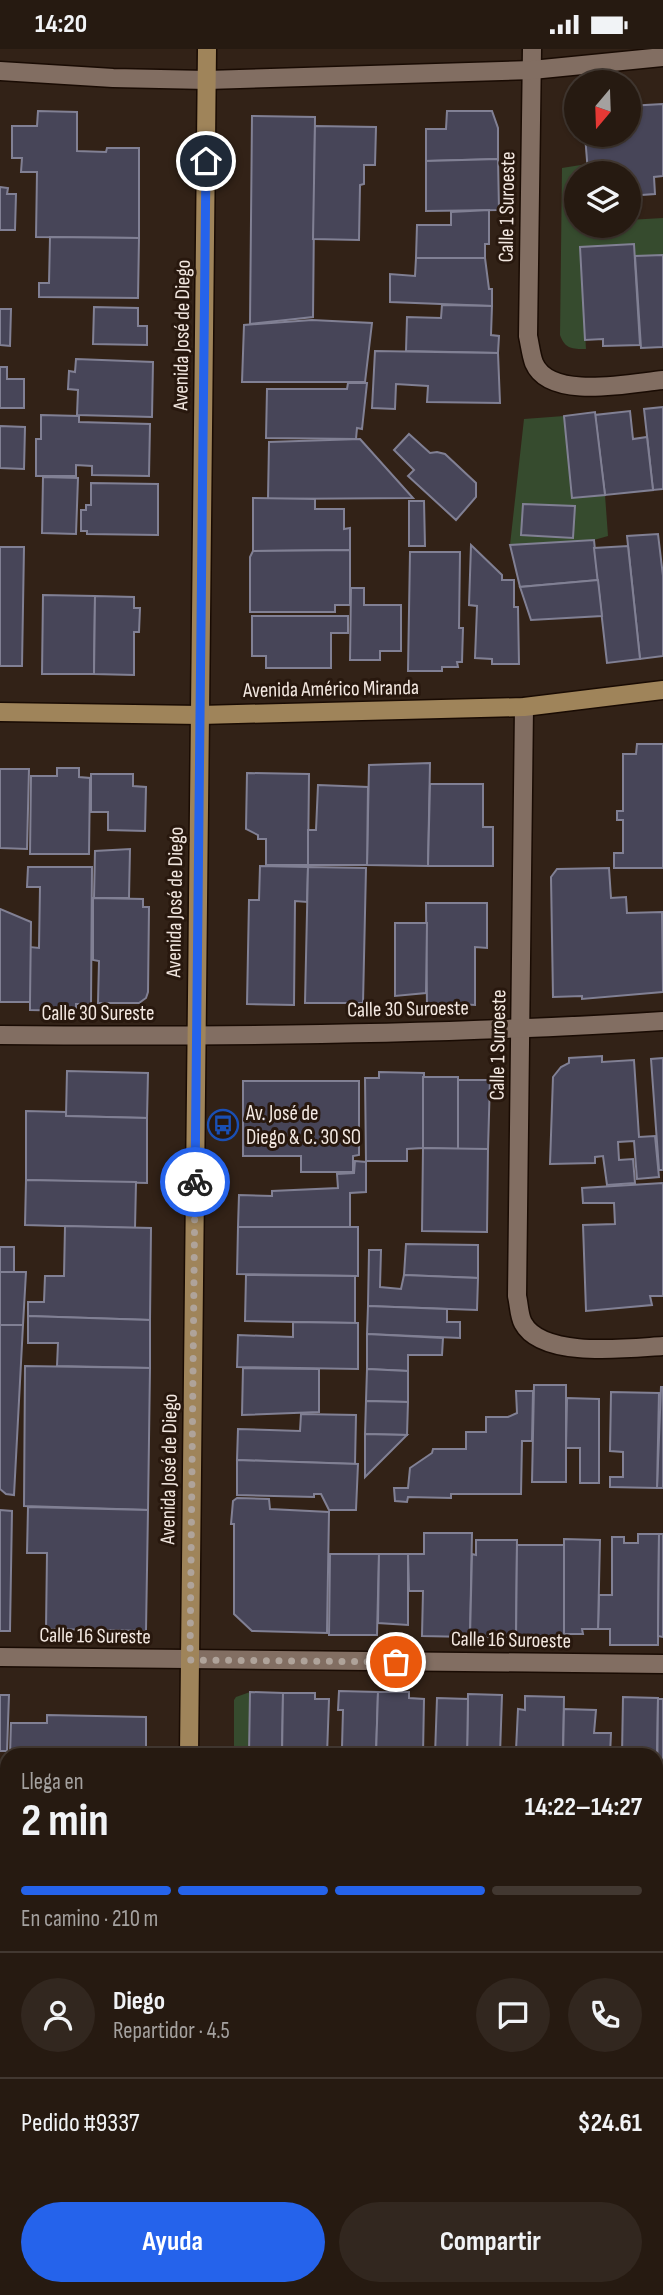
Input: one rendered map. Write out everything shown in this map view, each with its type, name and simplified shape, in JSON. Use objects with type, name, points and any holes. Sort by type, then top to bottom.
[{"type":"main road","name":"Avenida José de Diego","points":[[189,1748],[208,49]]},
{"type":"main road","name":"Avenida Américo Miranda","points":[[0,712],[200,715],[524,707],[663,691]]},
{"type":"street","name":"Calle 1 Suroeste","points":[[532,49],[528,336],[534,364],[545,377],[564,386],[593,387],[663,380]]},
{"type":"street","points":[[0,71],[207,80],[532,69],[663,57]]},
{"type":"street","name":"Calle 1 Suroeste","points":[[524,707],[517,1296],[523,1324],[543,1342],[575,1349],[663,1346]]},
{"type":"street","name":"Calle 30 Suroeste","points":[[196,1037],[522,1030],[663,1021]]},
{"type":"street","name":"Calle 30 Sureste","points":[[0,1035],[196,1037]]},
{"type":"street","name":"Calle 16 Sureste","points":[[0,1657],[190,1660]]},
{"type":"street","name":"Calle 16 Suroeste","points":[[190,1660],[663,1664]]},
{"type":"green space","points":[[562,168],[564,238],[641,238],[641,219],[663,218],[663,255],[635,256],[634,244],[580,247],[586,349],[567,346],[560,335]]},
{"type":"green space","points":[[564,416],[572,498],[605,495],[608,536],[594,540],[510,545],[524,419]]},
{"type":"green space","points":[[250,1692],[249,1748],[234,1748],[236,1697]]},
{"type":"building","points":[[663,104],[663,176],[654,177],[655,194],[641,195],[641,161],[587,161],[586,147],[641,147],[641,105]]},
{"type":"building","points":[[38,111],[77,112],[77,151],[106,152],[107,148],[139,148],[139,238],[36,237],[37,172],[21,172],[22,158],[12,158],[12,126],[37,126]]},
{"type":"building","points":[[447,111],[492,111],[498,128],[498,159],[426,161],[426,129],[446,129]]},
{"type":"building","points":[[252,116],[315,117],[313,317],[250,324]]},
{"type":"building","points":[[315,126],[376,127],[375,165],[364,165],[364,184],[360,185],[359,240],[313,239]]},
{"type":"building","points":[[498,159],[499,210],[426,211],[426,161]]},
{"type":"building","points":[[0,187],[8,188],[7,194],[16,194],[15,230],[0,230]]},
{"type":"building","points":[[489,210],[489,244],[485,244],[485,258],[416,258],[417,225],[451,225],[451,212]]},
{"type":"building","points":[[50,237],[139,238],[138,298],[39,297],[39,283],[49,283]]},
{"type":"building","points":[[634,244],[640,345],[603,346],[603,339],[585,340],[580,247]]},
{"type":"building","points":[[663,255],[663,347],[641,348],[635,256]]},
{"type":"building","points":[[416,258],[485,258],[489,289],[492,289],[492,306],[390,302],[390,274],[415,276]]},
{"type":"building","points":[[442,305],[492,306],[491,335],[499,336],[498,353],[406,351],[407,317],[441,318]]},
{"type":"building","points":[[94,307],[138,308],[138,326],[147,326],[147,345],[93,344]]},
{"type":"building","points":[[0,309],[11,309],[10,346],[0,345]]},
{"type":"building","points":[[312,320],[372,323],[365,382],[242,382],[244,325]]},
{"type":"building","points":[[375,351],[498,353],[500,403],[427,402],[428,386],[396,384],[395,409],[372,408]]},
{"type":"building","points":[[76,359],[153,362],[152,417],[77,415],[78,390],[68,389],[69,371],[75,372]]},
{"type":"building","points":[[0,367],[7,367],[7,379],[24,379],[24,408],[0,408]]},
{"type":"building","points":[[348,383],[367,383],[362,429],[357,428],[356,439],[266,438],[267,389],[347,389]]},
{"type":"building","points":[[663,407],[663,489],[653,490],[644,409]]},
{"type":"building","points":[[630,411],[633,439],[647,437],[653,490],[605,495],[595,415]]},
{"type":"building","points":[[595,412],[605,495],[572,498],[564,416]]},
{"type":"building","points":[[41,415],[79,416],[79,422],[150,424],[149,476],[92,475],[92,466],[76,465],[76,476],[36,476],[36,439],[41,439]]},
{"type":"building","points":[[0,426],[25,427],[24,469],[0,468]]},
{"type":"building","points":[[409,434],[430,453],[445,454],[476,483],[476,497],[456,520],[408,476],[414,470],[394,450]]},
{"type":"building","points":[[360,439],[413,498],[268,499],[269,442]]},
{"type":"building","points":[[43,477],[78,478],[76,534],[42,533]]},
{"type":"building","points":[[91,483],[158,484],[158,535],[87,534],[87,531],[81,531],[81,510],[86,510],[86,505],[91,505]]},
{"type":"building","points":[[253,498],[315,499],[315,509],[344,509],[344,529],[350,528],[350,550],[253,551]]},
{"type":"building","points":[[409,501],[424,501],[425,546],[409,546]]},
{"type":"building","points":[[523,504],[575,506],[573,538],[521,535]]},
{"type":"building","points":[[658,534],[663,576],[663,656],[640,659],[627,536]]},
{"type":"building","points":[[594,540],[598,580],[520,587],[510,545]]},
{"type":"building","points":[[471,545],[502,575],[502,580],[514,580],[514,607],[518,607],[519,664],[492,664],[492,659],[475,658],[477,606],[469,605]]},
{"type":"building","points":[[628,546],[640,659],[607,663],[594,548]]},
{"type":"building","points":[[0,547],[24,547],[22,666],[0,666]]},
{"type":"building","points":[[350,550],[350,605],[335,605],[335,612],[250,612],[250,557],[253,551]]},
{"type":"building","points":[[410,552],[460,552],[459,628],[463,628],[462,662],[457,662],[458,667],[442,667],[442,671],[408,671]]},
{"type":"building","points":[[598,580],[602,616],[531,620],[520,587]]},
{"type":"building","points":[[351,588],[364,588],[364,605],[401,605],[401,651],[380,651],[380,660],[350,660]]},
{"type":"building","points":[[43,595],[95,596],[94,674],[42,674]]},
{"type":"building","points":[[95,596],[134,597],[134,608],[140,608],[139,632],[134,632],[134,675],[94,674]]},
{"type":"building","points":[[252,616],[348,616],[348,633],[331,633],[331,668],[266,668],[266,656],[252,656]]},
{"type":"building","points":[[637,744],[663,744],[663,868],[614,868],[614,853],[623,853],[623,820],[617,820],[617,811],[623,811],[623,754],[636,754]]},
{"type":"building","points":[[430,763],[428,866],[367,865],[369,765]]},
{"type":"building","points":[[57,768],[79,768],[79,777],[90,778],[89,854],[30,854],[31,776],[57,776]]},
{"type":"building","points":[[0,769],[29,769],[27,849],[0,848]]},
{"type":"building","points":[[247,773],[309,774],[308,865],[266,865],[266,839],[258,839],[258,835],[246,829]]},
{"type":"building","points":[[91,774],[133,774],[133,786],[146,787],[145,831],[108,830],[108,812],[91,812]]},
{"type":"building","points":[[430,784],[483,784],[483,827],[493,827],[493,866],[428,866]]},
{"type":"building","points":[[318,785],[368,787],[367,865],[308,865],[308,830],[316,830]]},
{"type":"building","points":[[130,849],[129,898],[94,898],[95,851]]},
{"type":"building","points":[[260,866],[308,867],[307,902],[295,901],[294,1005],[247,1004],[249,900],[259,900]]},
{"type":"building","points":[[28,867],[92,867],[91,1004],[76,1004],[76,1011],[30,1010],[30,947],[39,948],[40,887],[27,887]]},
{"type":"building","points":[[308,867],[366,868],[363,1003],[305,1003]]},
{"type":"building","points":[[609,868],[611,898],[626,897],[627,913],[662,912],[663,992],[582,999],[582,996],[553,997],[551,877],[557,869]]},
{"type":"building","points":[[93,898],[143,899],[143,907],[149,907],[148,992],[146,998],[139,1003],[98,1003],[99,961],[93,960]]},
{"type":"building","points":[[426,903],[487,903],[487,948],[475,947],[475,1005],[459,1004],[459,1010],[427,1010]]},
{"type":"building","points":[[0,909],[31,922],[30,1002],[0,1002]]},
{"type":"building","points":[[395,923],[427,923],[426,993],[395,996]]},
{"type":"building","points":[[602,1056],[602,1062],[634,1060],[639,1137],[655,1136],[659,1177],[637,1179],[634,1141],[618,1142],[619,1160],[633,1159],[635,1183],[607,1185],[603,1156],[595,1157],[595,1163],[550,1164],[553,1077],[561,1067],[569,1063],[569,1058]]},
{"type":"building","points":[[663,1058],[663,1170],[659,1170],[651,1059]]},
{"type":"building","points":[[67,1071],[148,1073],[147,1118],[66,1116]]},
{"type":"building","points":[[379,1072],[424,1073],[423,1148],[407,1149],[407,1161],[366,1161],[365,1078],[379,1078]]},
{"type":"building","points":[[423,1077],[458,1077],[458,1149],[423,1148]]},
{"type":"building","points":[[458,1080],[490,1080],[488,1149],[458,1149]]},
{"type":"building","points":[[243,1081],[359,1081],[359,1155],[353,1156],[353,1172],[301,1172],[301,1156],[243,1156]]},
{"type":"building","points":[[26,1111],[66,1112],[66,1116],[147,1118],[147,1183],[26,1180]]},
{"type":"building","points":[[423,1148],[488,1149],[487,1232],[422,1231]]},
{"type":"building","points":[[355,1161],[366,1162],[366,1192],[350,1193],[350,1227],[238,1227],[239,1195],[272,1196],[272,1191],[338,1188],[337,1174],[354,1173]]},
{"type":"building","points":[[26,1180],[136,1182],[135,1228],[25,1225]]},
{"type":"building","points":[[663,1183],[663,1296],[650,1296],[652,1305],[586,1311],[583,1225],[615,1224],[614,1203],[583,1203],[582,1188]]},
{"type":"building","points":[[65,1226],[151,1228],[150,1320],[28,1316],[28,1302],[44,1302],[45,1276],[64,1276]]},
{"type":"building","points":[[238,1227],[358,1227],[358,1276],[237,1274]]},
{"type":"building","points":[[406,1244],[478,1245],[478,1278],[404,1275]]},
{"type":"building","points":[[0,1247],[14,1247],[14,1272],[0,1272]]},
{"type":"building","points":[[369,1250],[381,1250],[380,1287],[401,1289],[404,1275],[478,1278],[477,1310],[368,1306]]},
{"type":"building","points":[[0,1272],[26,1272],[23,1325],[0,1325]]},
{"type":"building","points":[[246,1275],[355,1276],[355,1323],[245,1321]]},
{"type":"building","points":[[368,1306],[447,1309],[447,1322],[460,1322],[460,1338],[367,1334]]},
{"type":"building","points":[[28,1316],[150,1320],[150,1368],[57,1366],[58,1343],[28,1343]]},
{"type":"building","points":[[293,1322],[358,1323],[358,1369],[237,1367],[238,1335],[293,1337]]},
{"type":"building","points":[[0,1325],[23,1325],[14,1495],[6,1494],[0,1489]]},
{"type":"building","points":[[367,1334],[443,1338],[442,1355],[408,1355],[408,1371],[367,1369]]},
{"type":"building","points":[[25,1366],[150,1368],[148,1510],[24,1506]]},
{"type":"building","points":[[243,1368],[319,1369],[319,1412],[242,1415]]},
{"type":"building","points":[[367,1369],[408,1371],[408,1402],[366,1401]]},
{"type":"building","points":[[534,1385],[566,1385],[566,1482],[532,1482]]},
{"type":"building","points":[[661,1387],[663,1488],[657,1488]]},
{"type":"building","points":[[516,1391],[533,1391],[532,1441],[522,1441],[521,1494],[451,1494],[451,1498],[408,1497],[407,1502],[395,1501],[394,1488],[408,1488],[410,1468],[432,1453],[433,1449],[466,1449],[466,1432],[486,1432],[486,1417],[508,1417],[517,1413]]},
{"type":"building","points":[[611,1392],[659,1393],[657,1488],[610,1487],[610,1477],[623,1477],[623,1452],[610,1451]]},
{"type":"building","points":[[567,1398],[599,1399],[599,1483],[580,1483],[580,1448],[566,1448]]},
{"type":"building","points":[[366,1401],[408,1402],[407,1435],[365,1434]]},
{"type":"building","points":[[301,1414],[356,1415],[355,1464],[237,1460],[238,1429],[300,1431]]},
{"type":"building","points":[[365,1434],[407,1435],[365,1477]]},
{"type":"building","points":[[237,1460],[358,1464],[356,1510],[329,1510],[321,1494],[314,1494],[314,1497],[237,1495]]},
{"type":"building","points":[[237,1498],[269,1499],[270,1509],[329,1512],[327,1633],[252,1631],[234,1614],[234,1524],[231,1524],[233,1501]]},
{"type":"building","points":[[28,1507],[148,1510],[146,1631],[46,1629],[47,1553],[27,1553]]},
{"type":"building","points":[[0,1510],[12,1511],[10,1631],[0,1631]]},
{"type":"building","points":[[424,1533],[472,1533],[470,1637],[422,1636],[423,1591],[409,1591],[408,1554],[424,1554]]},
{"type":"building","points":[[638,1534],[659,1534],[658,1645],[610,1645],[610,1629],[598,1629],[599,1595],[612,1595],[612,1537],[624,1537],[624,1543],[638,1543]]},
{"type":"building","points":[[659,1534],[663,1534],[663,1637],[658,1636]]},
{"type":"building","points":[[564,1539],[600,1540],[598,1629],[582,1629],[583,1634],[564,1634]]},
{"type":"building","points":[[476,1540],[517,1540],[516,1637],[470,1637],[472,1554],[476,1555]]},
{"type":"building","points":[[517,1545],[564,1545],[564,1642],[516,1641]]},
{"type":"building","points":[[330,1554],[379,1554],[377,1635],[329,1635]]},
{"type":"building","points":[[379,1554],[408,1554],[408,1625],[378,1623]]},
{"type":"building","points":[[339,1691],[378,1692],[376,1748],[329,1748],[342,1747],[343,1710],[338,1710]]},
{"type":"building","points":[[250,1692],[283,1693],[282,1748],[249,1748]]},
{"type":"building","points":[[378,1692],[409,1692],[409,1698],[424,1699],[423,1748],[376,1748]]},
{"type":"building","points":[[283,1693],[315,1693],[315,1699],[329,1699],[327,1748],[282,1748]]},
{"type":"building","points":[[468,1694],[502,1695],[500,1748],[467,1748]]},
{"type":"building","points":[[0,1695],[9,1695],[7,1748],[0,1748]]},
{"type":"building","points":[[525,1696],[564,1697],[563,1748],[516,1748],[518,1709],[525,1710]]},
{"type":"building","points":[[623,1697],[658,1698],[657,1748],[622,1748]]},
{"type":"building","points":[[437,1698],[468,1699],[467,1748],[435,1748]]},
{"type":"building","points":[[658,1699],[663,1699],[663,1748],[657,1748]]},
{"type":"building","points":[[564,1709],[596,1710],[594,1733],[611,1733],[610,1748],[563,1748]]},
{"type":"building","points":[[47,1715],[146,1717],[146,1748],[10,1748],[11,1723],[47,1723]]},
{"type":"way so far","points":[[195,1182],[190,1660],[396,1662]]},
{"type":"place","name":"Av. José de Diego & C. 30 SO","points":[[223,1125]]},
{"type":"route","points":[[195,1182],[206,161]]}]
